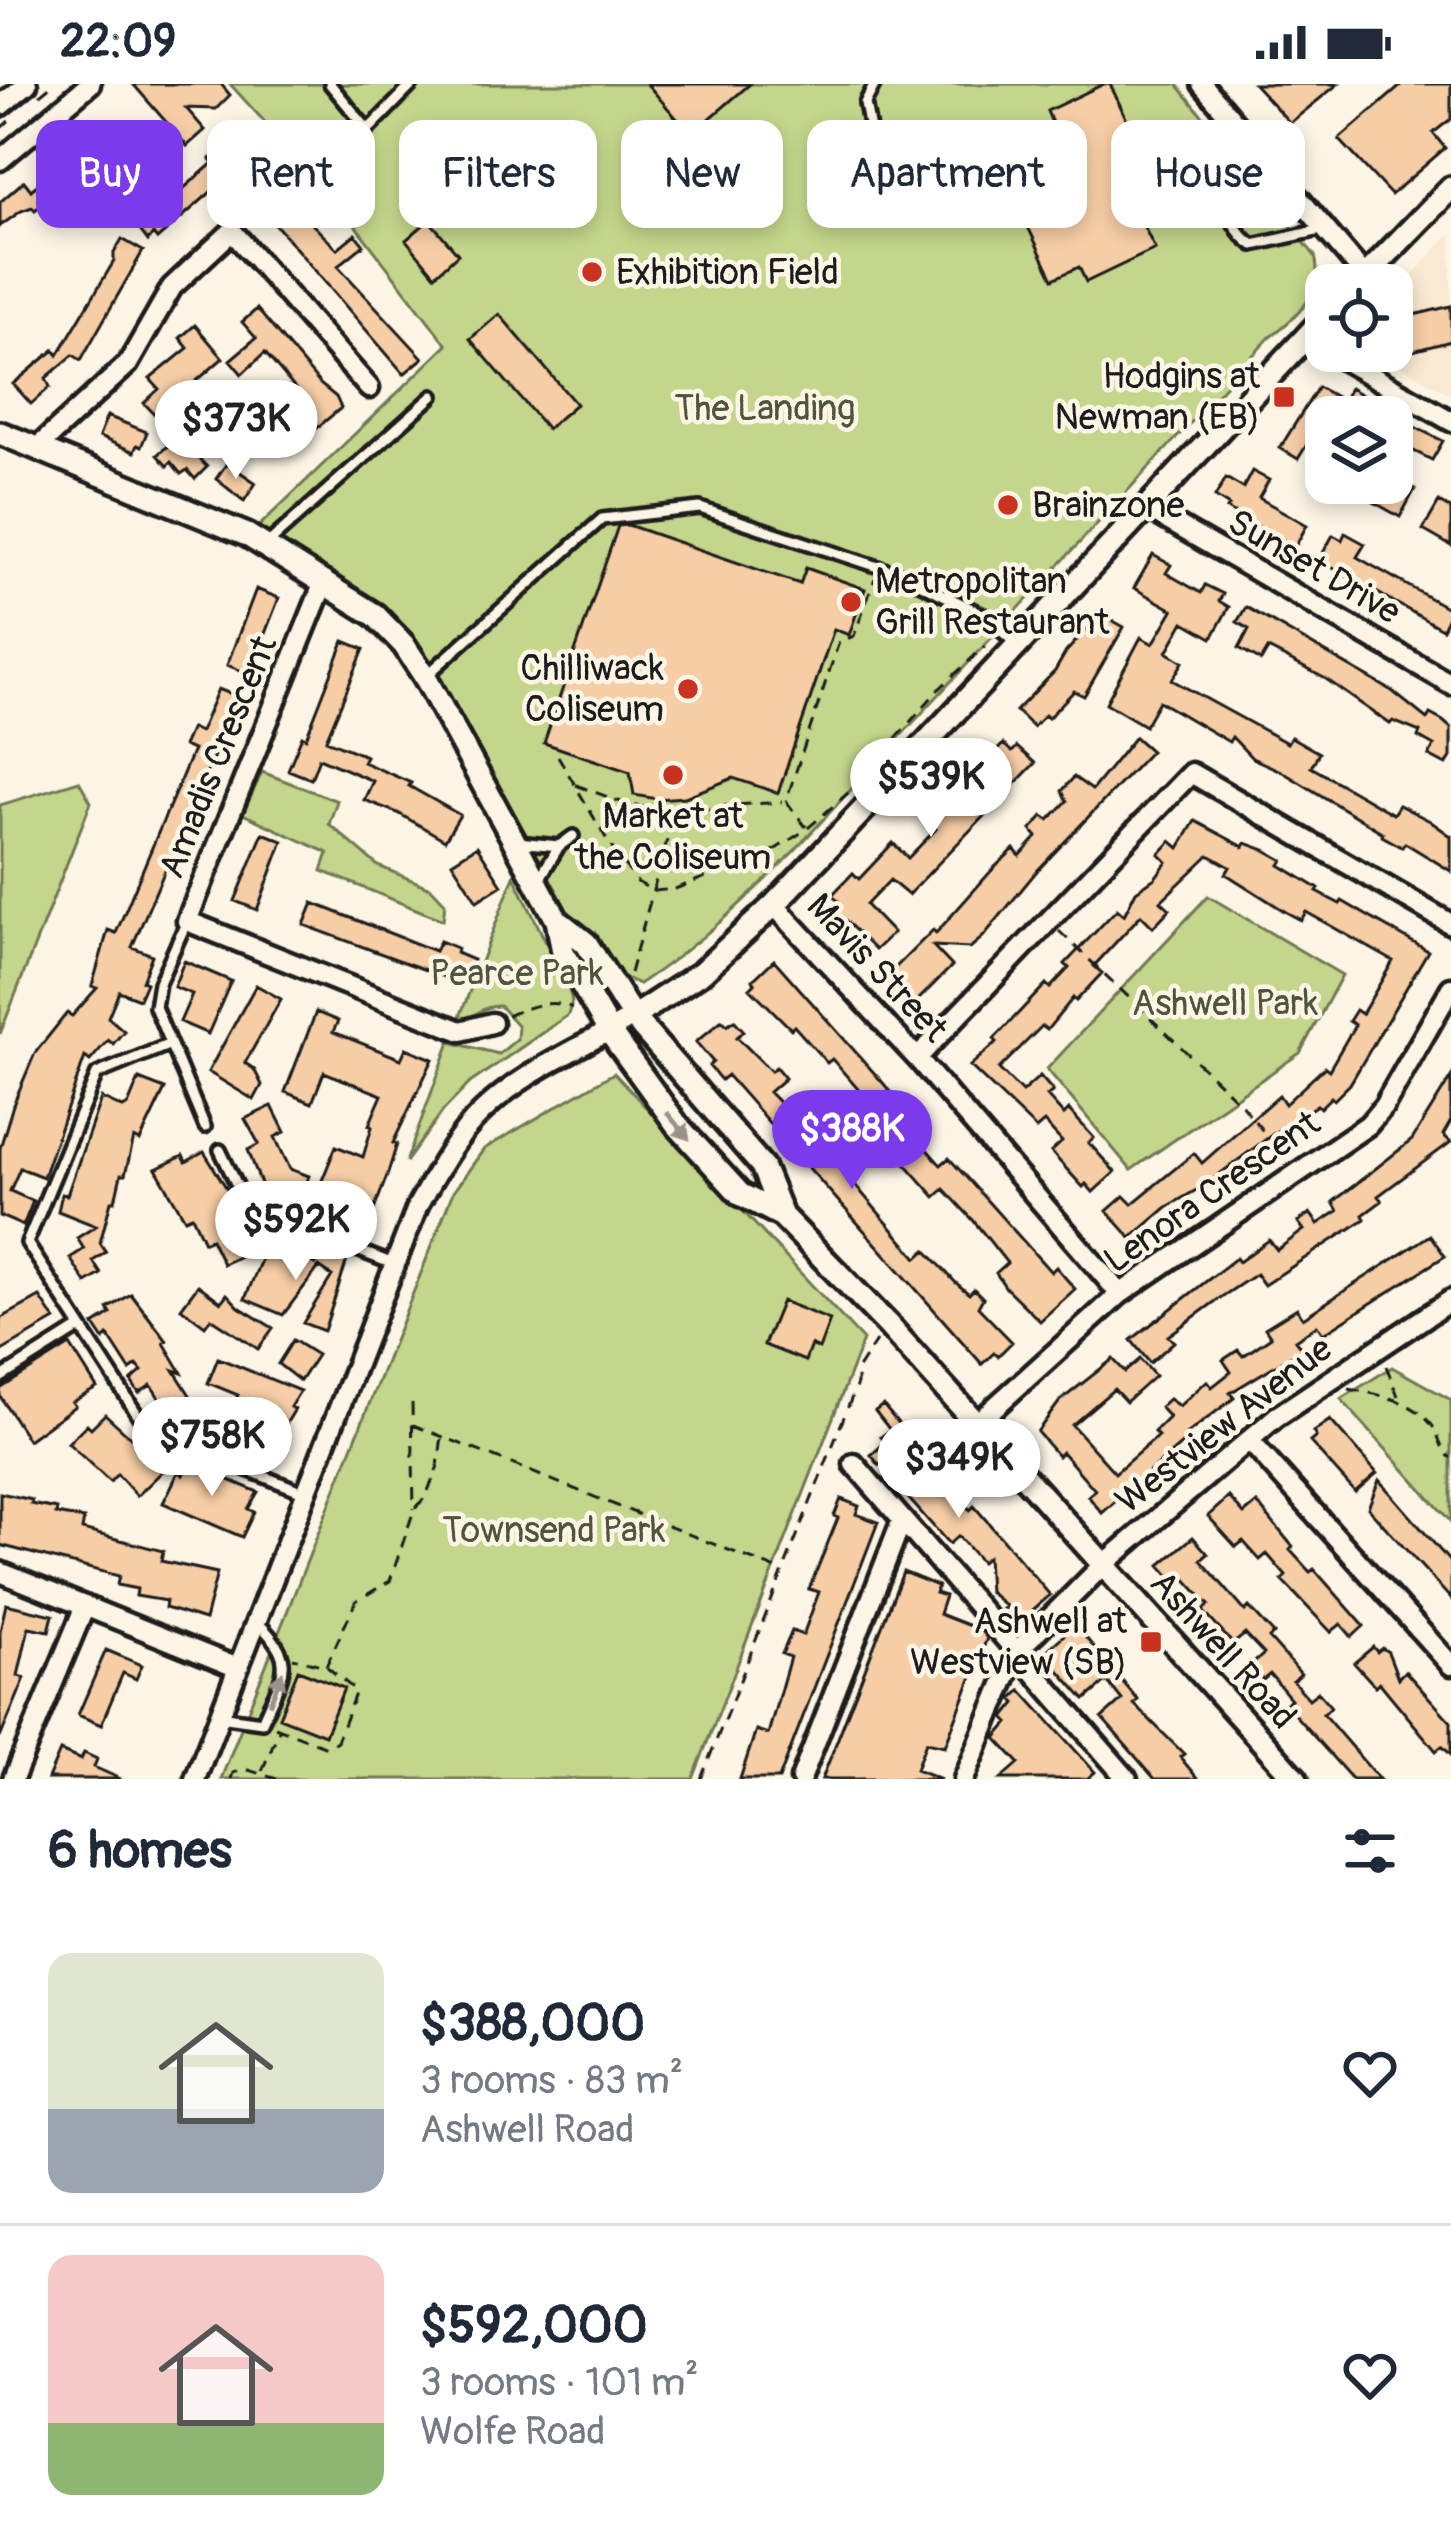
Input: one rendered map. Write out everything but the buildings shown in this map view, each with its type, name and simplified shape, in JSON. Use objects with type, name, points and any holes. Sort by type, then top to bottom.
[{"type":"street","points":[[0,106],[27,84]]},
{"type":"street","points":[[0,160],[90,84]]},
{"type":"street","points":[[1202,84],[1233,120]]},
{"type":"street","points":[[1377,264],[1451,188]]},
{"type":"street","points":[[1305,205],[1349,264]]},
{"type":"street","points":[[37,448],[128,364],[172,287],[232,231],[369,388]]},
{"type":"street","points":[[195,1779],[396,1264],[429,1185],[452,1145],[484,1109],[525,1078],[702,972],[774,905],[1305,338]]},
{"type":"street","points":[[1365,372],[1451,421]]},
{"type":"street","name":"Ashwell Road","points":[[0,433],[266,545],[390,628],[425,677],[537,883],[556,920],[563,952],[609,1031],[676,1125],[740,1194],[782,1216],[888,1325],[1296,1779]]},
{"type":"street","name":"Sunset Drive","points":[[1144,507],[1451,684]]},
{"type":"street","name":"Amadis Crescent","points":[[323,582],[188,920],[461,1031],[493,1024]]},
{"type":"street","points":[[917,1058],[1191,772],[1451,924]]},
{"type":"street","name":"Mavis Street","points":[[774,905],[917,1058],[1120,1294]]},
{"type":"street","name":"Ashwell Road","points":[[556,920],[586,943],[633,1017],[762,1166],[782,1216]]},
{"type":"street","name":"Lenora Crescent","points":[[976,1424],[1120,1294],[1368,1125],[1384,1106],[1451,988]]},
{"type":"street","name":"Westview Avenue","points":[[1102,1566],[1249,1440],[1335,1376],[1451,1300]]},
{"type":"street","points":[[1249,1440],[1451,1665]]},
{"type":"street","points":[[854,1465],[1126,1779]]},
{"type":"street","points":[[801,1779],[902,1520]]},
{"type":"street","name":"Ashwell Road","points":[[964,1779],[1017,1651],[1102,1566]]},
{"type":"street","points":[[0,1572],[238,1668]]},
{"type":"street","points":[[13,1779],[85,1606]]},
{"type":"lane","points":[[336,86],[368,130],[412,84]]},
{"type":"lane","points":[[868,120],[865,103],[875,84]]},
{"type":"lane","points":[[1236,228],[1253,244],[1325,229]]},
{"type":"lane","points":[[266,545],[434,396]]},
{"type":"lane","points":[[425,677],[602,519],[700,508],[879,567],[984,615],[1016,644]]},
{"type":"lane","points":[[537,883],[559,846],[573,836]]},
{"type":"lane","points":[[514,842],[559,846]]},
{"type":"lane","points":[[188,920],[159,983],[155,1006],[205,1127]]},
{"type":"lane","points":[[168,1045],[98,1074],[27,1243],[148,1431],[306,1493]]},
{"type":"lane","points":[[220,1150],[248,1208],[396,1264]]},
{"type":"lane","points":[[0,1378],[81,1328]]},
{"type":"lane","points":[[219,1716],[262,1722],[286,1664],[256,1622]]},
{"type":"path","points":[[786,802],[839,643],[854,636],[879,567]]},
{"type":"path","points":[[558,756],[637,882],[654,891],[675,889],[771,852],[807,829],[849,792],[938,690],[985,646]]},
{"type":"path","points":[[574,784],[620,802],[675,814],[786,802]]},
{"type":"path","points":[[786,802],[807,829]]},
{"type":"path","points":[[629,970],[675,814]]},
{"type":"path","points":[[1049,922],[1240,1103],[1296,1173]]},
{"type":"path","points":[[493,1024],[539,1004],[566,1004],[580,1013]]},
{"type":"path","points":[[701,1779],[857,1384],[857,1370],[888,1325]]},
{"type":"path","points":[[1373,1351],[1391,1372],[1399,1400]]},
{"type":"path","points":[[1335,1376],[1349,1389],[1376,1391],[1399,1400],[1431,1424],[1439,1445],[1451,1458]]},
{"type":"path","points":[[326,1666],[356,1601],[390,1581],[414,1510],[412,1403]]},
{"type":"path","points":[[412,1424],[782,1572]]},
{"type":"path","points":[[414,1510],[426,1496],[438,1466],[442,1436]]},
{"type":"path","points":[[262,1722],[327,1748],[338,1741],[356,1690],[326,1666],[283,1655]]},
{"type":"path","points":[[261,1774],[279,1728]]},
{"type":"path","points":[[231,1779],[233,1773],[245,1769],[278,1779]]},
{"type":"shaded area","points":[[1451,233],[1451,395],[1411,372],[1413,274]]},
{"type":"green space","name":"The Landing","points":[[230,84],[1177,84],[1206,120],[1111,120],[1111,228],[1293,228],[1316,264],[1305,264],[1305,304],[1298,313],[1269,338],[796,849],[721,921],[639,984],[610,972],[573,923],[518,839],[425,667],[255,530],[447,345],[357,228],[375,228],[375,120],[263,120]]},
{"type":"green space","points":[[262,772],[337,801],[329,824],[378,866],[431,888],[445,903],[443,920],[322,871],[328,853],[243,814]]},
{"type":"green space","points":[[79,781],[91,802],[0,1034],[0,805]]},
{"type":"green space","name":"Pearce Park","points":[[514,876],[569,990],[568,1015],[470,1083],[406,1162],[450,1042],[499,1054],[517,1039],[518,1026],[500,1006],[459,1019]]},
{"type":"green space","name":"Ashwell Park","points":[[1208,896],[1342,975],[1300,1053],[1131,1170],[1047,1069]]},
{"type":"green space","name":"Townsend Park","points":[[614,1073],[863,1340],[693,1779],[221,1779],[453,1192],[484,1149]]},
{"type":"green space","points":[[1392,1367],[1451,1400],[1451,1522],[1341,1399]]},
{"type":"place","name":"Exhibition Field","points":[[592,272]]},
{"type":"place","name":"Hodgins at Newman (EB)","points":[[1284,397]]},
{"type":"place","name":"Brainzone","points":[[1008,505]]},
{"type":"place","name":"Metropolitan Grill Restaurant","points":[[851,602]]},
{"type":"place","name":"Chilliwack Coliseum","points":[[688,689]]},
{"type":"place","name":"Market at the Coliseum","points":[[673,775]]},
{"type":"place","name":"Ashwell at Westview (SB)","points":[[1151,1642]]}]
